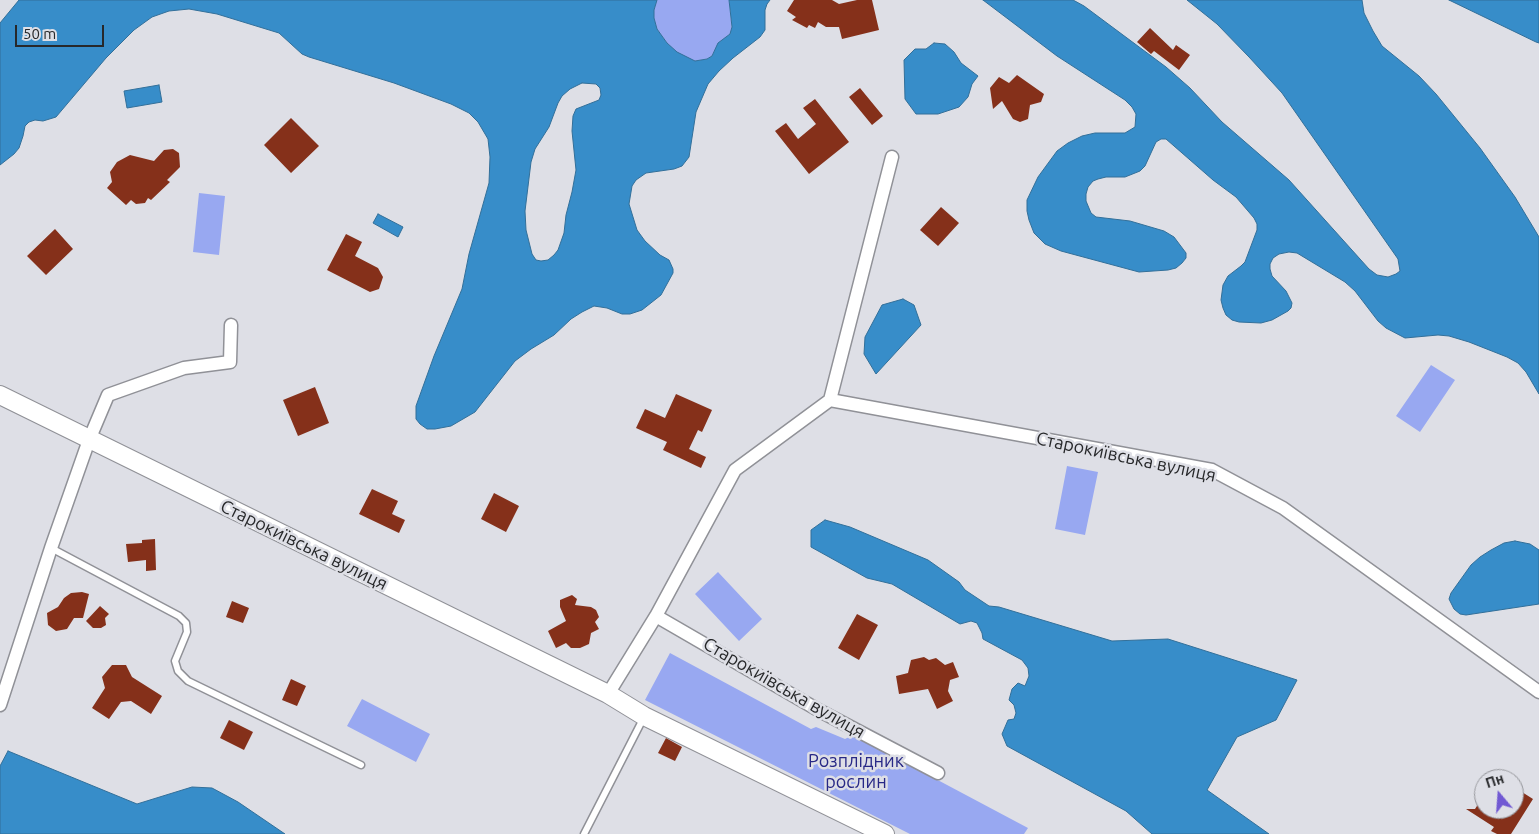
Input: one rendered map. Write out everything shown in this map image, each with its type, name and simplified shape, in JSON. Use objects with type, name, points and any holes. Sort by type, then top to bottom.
[{"type":"street","points":[[608,694],[656,616],[735,470],[830,400],[892,157]]},
{"type":"street","points":[[0,705],[51,548],[89,440],[108,395],[184,368],[230,362],[231,325]]},
{"type":"street","name":"Старокиївська вулиця","points":[[0,395],[608,694],[644,716],[885,834]]},
{"type":"street","name":"Старокиївська вулиця","points":[[830,400],[1212,470],[1283,508],[1539,692]]},
{"type":"street","name":"Старокиївська вулиця","points":[[656,616],[820,712],[938,773]]},
{"type":"lane","points":[[51,548],[179,616],[186,623],[187,632],[175,661],[178,671],[188,681],[361,765]]},
{"type":"lane","points":[[584,834],[644,716]]},
{"type":"green space","points":[[657,0],[729,0],[732,30],[719,43],[712,56],[695,61],[687,59],[677,53],[667,43],[657,29],[654,10]]},
{"type":"green space","points":[[199,193],[225,196],[219,255],[193,252]]},
{"type":"green space","points":[[1431,365],[1455,380],[1420,432],[1396,416]]},
{"type":"green space","points":[[1067,466],[1098,472],[1085,535],[1055,529]]},
{"type":"green space","points":[[718,572],[762,619],[739,641],[695,594]]},
{"type":"green space","name":"Розплідник рослин","points":[[670,653],[811,729],[816,727],[845,739],[853,735],[1028,828],[1024,834],[910,834],[645,700]]},
{"type":"green space","points":[[362,699],[430,734],[416,762],[347,726]]},
{"type":"shaded area","points":[[19,0],[657,0],[654,18],[657,29],[667,43],[677,52],[695,61],[712,56],[718,43],[730,34],[732,27],[729,0],[770,0],[765,10],[765,30],[760,37],[733,58],[708,84],[696,112],[689,157],[682,166],[674,169],[646,173],[636,180],[632,186],[629,204],[637,230],[645,241],[660,255],[669,260],[673,269],[673,273],[661,295],[642,310],[630,314],[622,314],[607,308],[594,306],[582,312],[571,319],[554,335],[515,361],[475,412],[451,426],[435,429],[427,429],[420,424],[416,419],[416,406],[434,356],[462,289],[469,254],[489,183],[490,157],[488,139],[478,122],[469,113],[451,104],[394,83],[309,57],[302,54],[279,33],[217,14],[189,9],[169,11],[152,17],[134,30],[106,58],[56,117],[43,121],[35,120],[29,122],[25,126],[19,148],[0,165],[0,23]],"holes":[[[582,83],[596,84],[600,88],[601,95],[599,100],[576,109],[573,116],[572,131],[576,170],[564,233],[558,250],[554,255],[548,260],[536,260],[532,254],[526,230],[525,211],[531,162],[535,149],[549,127],[562,96],[570,89]]]},
{"type":"shaded area","points":[[983,0],[1073,0],[1084,6],[1166,67],[1190,88],[1222,122],[1289,180],[1369,269],[1377,275],[1388,277],[1400,271],[1398,259],[1282,93],[1217,24],[1187,0],[1362,0],[1364,13],[1382,46],[1419,76],[1436,94],[1480,148],[1515,197],[1539,237],[1539,394],[1526,372],[1518,363],[1507,357],[1449,336],[1405,338],[1386,328],[1345,282],[1297,253],[1279,254],[1273,258],[1270,264],[1272,276],[1286,291],[1292,303],[1291,308],[1272,320],[1261,323],[1232,320],[1226,315],[1223,308],[1221,300],[1223,285],[1228,276],[1245,262],[1257,230],[1257,224],[1236,197],[1213,180],[1166,139],[1156,142],[1145,166],[1140,171],[1125,177],[1106,177],[1093,181],[1088,187],[1086,201],[1091,213],[1096,217],[1130,221],[1164,231],[1174,237],[1186,253],[1186,258],[1182,263],[1176,268],[1168,270],[1139,272],[1061,251],[1045,244],[1034,233],[1027,211],[1027,200],[1038,177],[1057,151],[1068,143],[1082,136],[1095,133],[1125,133],[1135,127],[1136,114],[1125,100],[1057,56]]},
{"type":"shaded area","points":[[1449,0],[1539,0],[1539,43],[1536,42]]},
{"type":"shaded area","points":[[934,43],[945,44],[954,52],[961,63],[978,76],[972,84],[968,97],[959,107],[938,114],[916,114],[905,99],[904,60],[915,49],[926,49]]},
{"type":"shaded area","points":[[159,85],[162,102],[127,108],[124,91]]},
{"type":"shaded area","points":[[378,214],[403,227],[398,237],[373,223]]},
{"type":"shaded area","points":[[903,299],[914,305],[921,325],[876,374],[864,354],[865,337],[882,305]]},
{"type":"shaded area","points":[[825,520],[850,527],[928,560],[959,582],[965,590],[989,606],[999,607],[1112,641],[1168,639],[1297,680],[1276,720],[1237,737],[1207,790],[1269,834],[1152,834],[1126,811],[1007,746],[1002,734],[1008,720],[1014,719],[1016,713],[1014,705],[1009,700],[1012,689],[1018,683],[1025,686],[1029,676],[1028,668],[1022,660],[983,639],[977,623],[971,621],[960,624],[892,584],[867,578],[811,547],[811,530]]},
{"type":"shaded area","points":[[1515,541],[1530,544],[1539,550],[1539,604],[1466,615],[1460,614],[1454,609],[1449,599],[1451,593],[1471,565],[1491,550],[1504,543]]},
{"type":"shaded area","points":[[8,751],[137,804],[192,787],[212,788],[238,802],[285,834],[0,834],[0,766]]},
{"type":"building","points":[[794,0],[832,0],[839,4],[857,0],[872,0],[879,30],[842,39],[839,27],[826,27],[818,22],[815,28],[809,25],[807,28],[792,20],[796,17],[787,11]]},
{"type":"building","points":[[1150,28],[1173,50],[1176,45],[1190,55],[1179,70],[1154,51],[1151,54],[1137,42]]},
{"type":"building","points":[[1017,75],[1044,94],[1041,102],[1030,105],[1028,119],[1020,122],[1013,119],[1002,101],[993,109],[990,88],[999,77],[1009,83]]},
{"type":"building","points":[[860,88],[883,116],[872,125],[849,97]]},
{"type":"building","points":[[815,99],[849,142],[809,174],[775,131],[786,123],[798,139],[816,124],[803,108]]},
{"type":"building","points":[[291,118],[319,146],[291,173],[264,145]]},
{"type":"building","points":[[173,149],[179,153],[180,167],[167,180],[170,182],[151,200],[148,198],[145,203],[136,204],[131,200],[126,205],[107,188],[112,182],[110,172],[117,162],[130,155],[154,161],[164,150]]},
{"type":"building","points":[[941,207],[959,223],[938,246],[920,230]]},
{"type":"building","points":[[55,229],[73,249],[46,275],[27,256]]},
{"type":"building","points":[[346,234],[362,242],[355,256],[378,268],[383,277],[379,289],[370,292],[327,270]]},
{"type":"building","points":[[315,387],[329,423],[298,436],[283,400]]},
{"type":"building","points":[[676,394],[712,410],[702,432],[698,430],[689,449],[706,457],[701,468],[663,450],[667,442],[636,428],[645,409],[665,418]]},
{"type":"building","points":[[372,489],[398,501],[392,514],[405,520],[399,533],[359,514]]},
{"type":"building","points":[[494,493],[519,506],[506,532],[481,519]]},
{"type":"building","points":[[155,539],[156,570],[146,571],[146,560],[128,562],[126,544],[142,543],[142,540]]},
{"type":"building","points":[[82,592],[89,594],[83,618],[74,618],[67,629],[56,631],[48,625],[47,613],[58,607],[64,598],[71,593]]},
{"type":"building","points":[[572,595],[577,599],[575,605],[591,607],[596,610],[599,617],[595,622],[599,629],[591,633],[589,644],[580,648],[571,648],[566,643],[556,648],[548,631],[566,621],[560,607],[560,600]]},
{"type":"building","points":[[232,601],[249,608],[243,623],[226,617]]},
{"type":"building","points":[[100,606],[109,614],[105,618],[106,625],[101,628],[93,628],[86,621]]},
{"type":"building","points":[[857,614],[878,625],[859,660],[838,648]]},
{"type":"building","points":[[924,657],[929,660],[936,658],[945,665],[953,662],[959,677],[950,680],[948,691],[953,701],[937,709],[928,689],[899,694],[896,676],[908,673],[911,660]]},
{"type":"building","points":[[112,665],[126,665],[132,677],[162,696],[151,714],[131,701],[121,702],[109,719],[92,708],[105,688],[102,677]]},
{"type":"building","points":[[291,679],[306,686],[297,706],[282,700]]},
{"type":"building","points":[[229,720],[253,732],[244,750],[220,738]]},
{"type":"building","points":[[666,738],[682,747],[675,761],[658,753]]},
{"type":"building","points":[[1524,793],[1533,799],[1524,813]]},
{"type":"building","points":[[1466,809],[1474,809],[1474,814]]},
{"type":"building","points":[[1482,819],[1520,819],[1511,834],[1497,834],[1491,831],[1494,827]]}]
